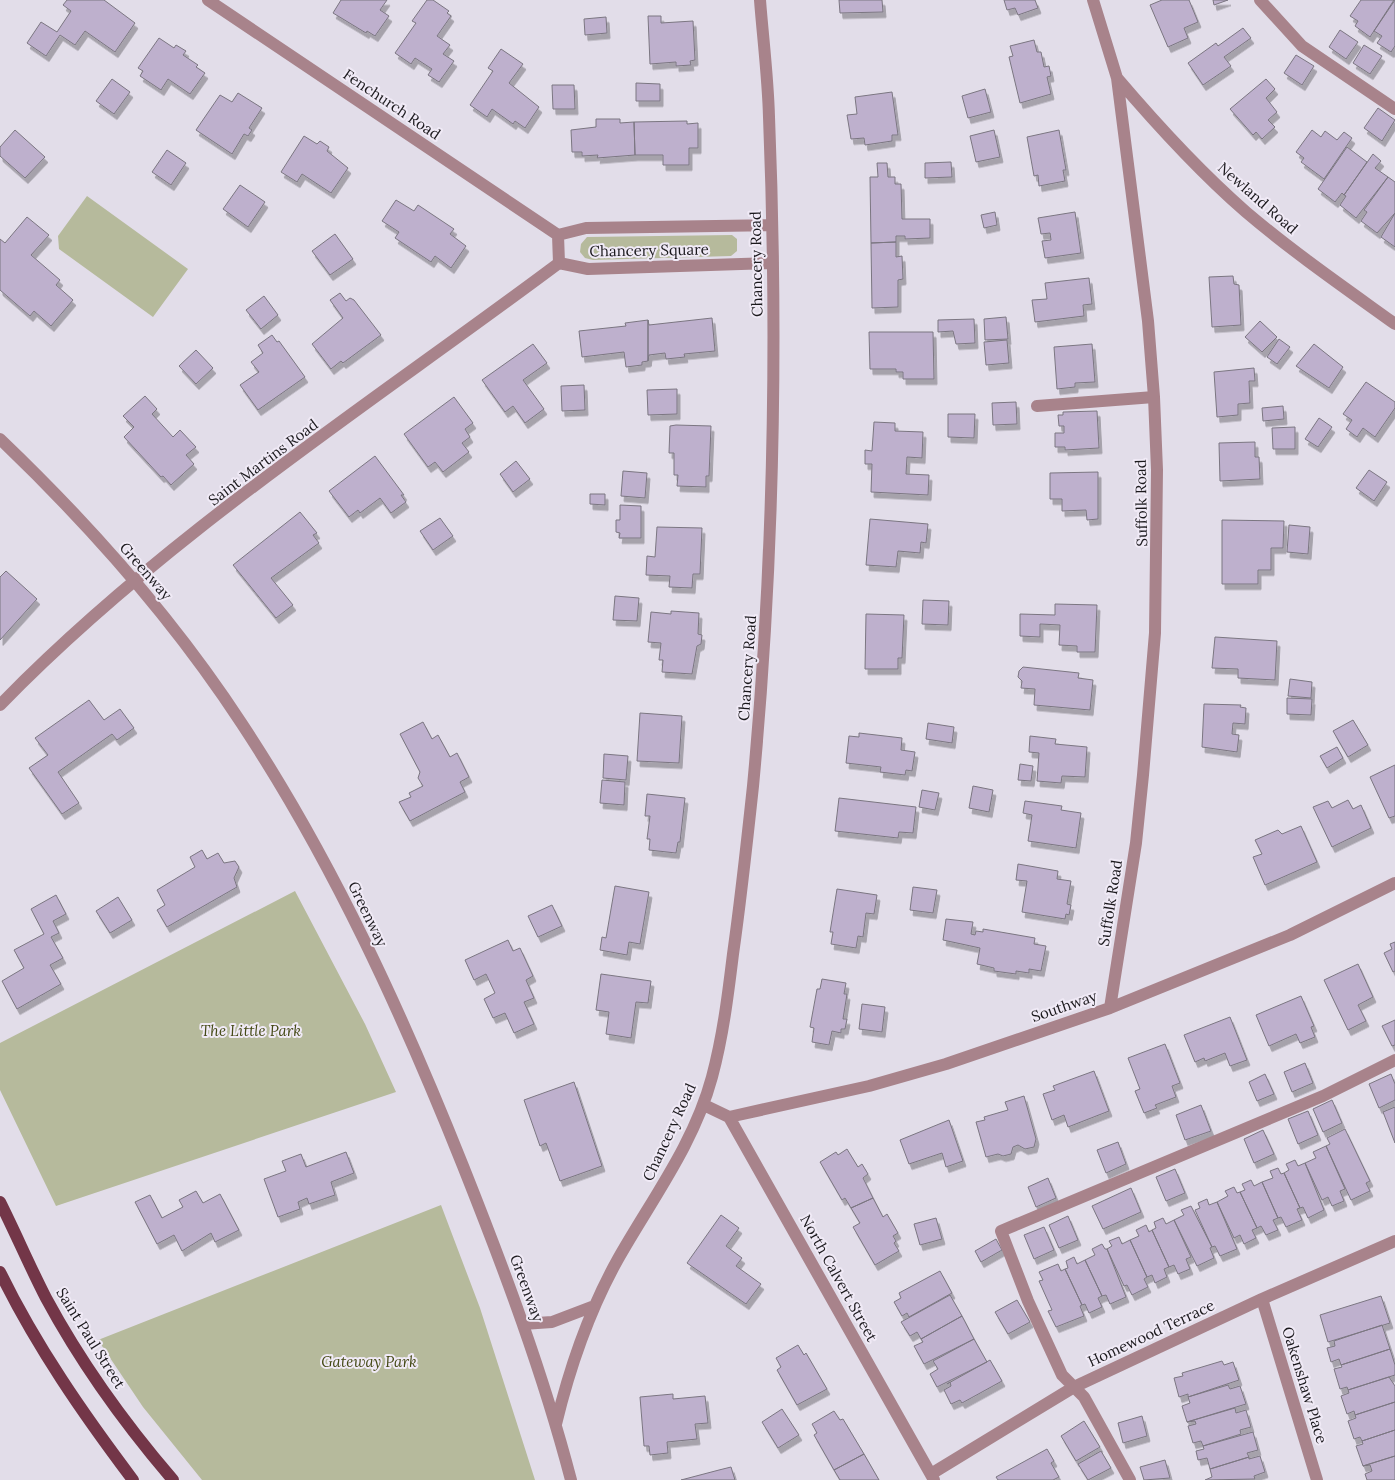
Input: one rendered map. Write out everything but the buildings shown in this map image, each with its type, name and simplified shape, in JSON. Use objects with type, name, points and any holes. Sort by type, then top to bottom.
[{"type":"main road","name":"Saint Paul Street","points":[[0,1202],[46,1299],[85,1362],[141,1443],[173,1480]]},
{"type":"main road","points":[[0,1272],[18,1308],[49,1360],[133,1480]]},
{"type":"street","name":"Fenchurch Road","points":[[208,0],[558,235]]},
{"type":"street","name":"Chancery Road","points":[[556,1424],[567,1381],[594,1306],[619,1258],[663,1187],[704,1105],[724,1021],[748,829],[765,659],[773,459],[773,264],[769,113],[760,0]]},
{"type":"street","name":"Suffolk Road","points":[[1093,0],[1117,78],[1148,321],[1154,398],[1158,550],[1155,633],[1136,842],[1110,1008]]},
{"type":"street","points":[[1260,0],[1302,46],[1395,109]]},
{"type":"street","name":"Newland Road","points":[[1117,78],[1157,124],[1205,174],[1246,212],[1395,324]]},
{"type":"street","name":"Chancery Square","points":[[558,235],[586,228],[772,225]]},
{"type":"street","points":[[558,235],[559,263]]},
{"type":"street","name":"Chancery Square","points":[[559,263],[588,269],[773,264]]},
{"type":"street","name":"Saint Martins Road","points":[[0,705],[78,631],[135,582],[266,479],[559,263]]},
{"type":"street","points":[[1038,406],[1154,398]]},
{"type":"street","name":"Greenway","points":[[0,439],[44,483],[135,582],[192,652],[242,723],[316,845],[356,924],[438,1102],[523,1324],[556,1424],[571,1480]]},
{"type":"street","name":"Southway","points":[[728,1117],[869,1086],[946,1064],[1110,1008],[1290,934],[1395,883]]},
{"type":"street","points":[[1130,1480],[1084,1397],[1061,1372],[1028,1301],[1001,1231],[1323,1096],[1395,1060]]},
{"type":"street","points":[[704,1105],[728,1117]]},
{"type":"street","name":"North Calvert Street","points":[[728,1117],[932,1477]]},
{"type":"street","name":"Homewood Terrace","points":[[932,1477],[1074,1387],[1262,1299],[1395,1241]]},
{"type":"street","name":"Oakenshaw Place","points":[[1262,1299],[1316,1480]]},
{"type":"street","points":[[523,1324],[552,1322],[594,1306]]},
{"type":"green space","points":[[87,196],[188,269],[153,317],[59,249],[58,236]]},
{"type":"green space","points":[[732,235],[737,239],[737,251],[731,256],[593,260],[585,258],[580,252],[581,244],[587,237]]},
{"type":"green space","name":"The Little Park","points":[[295,891],[365,1024],[396,1092],[56,1206],[0,1090],[0,1043]]},
{"type":"green space","name":"Gateway Park","points":[[441,1205],[480,1308],[535,1480],[202,1480],[143,1407],[98,1340]]}]
